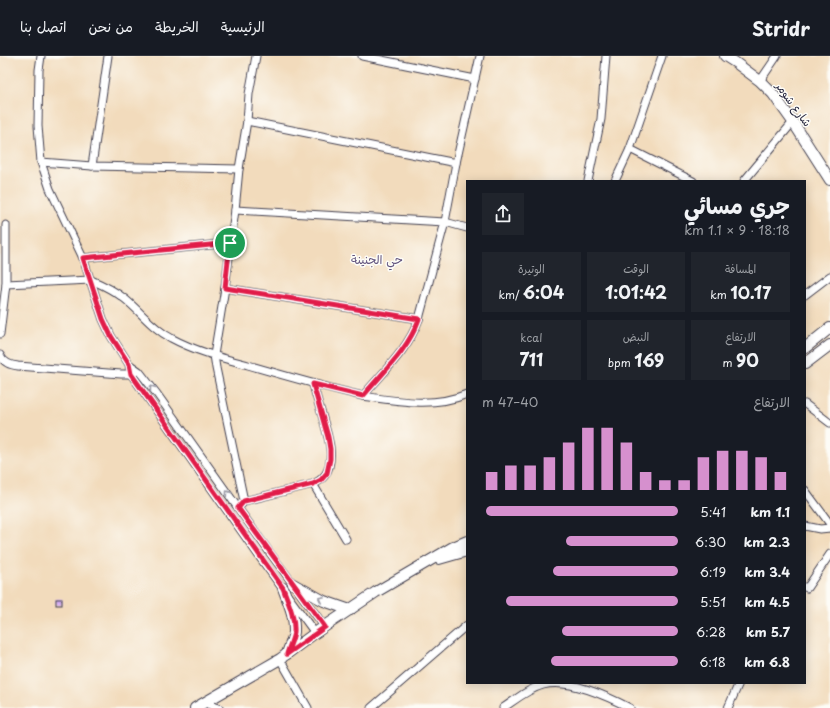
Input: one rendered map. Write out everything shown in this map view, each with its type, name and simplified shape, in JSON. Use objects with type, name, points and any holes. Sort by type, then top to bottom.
[{"type":"street","points":[[40,56],[38,126],[41,162],[50,189],[83,258],[98,306],[111,336],[129,364],[131,374],[315,633]]},
{"type":"street","points":[[92,166],[108,56]]},
{"type":"street","points":[[244,501],[214,355],[225,288],[249,94],[256,56]]},
{"type":"street","points":[[362,56],[475,79]]},
{"type":"street","points":[[363,396],[400,352],[413,334],[419,319],[445,222],[456,163],[480,56]]},
{"type":"street","points":[[588,180],[601,119],[606,56]]},
{"type":"street","points":[[615,180],[630,149],[662,56]]},
{"type":"street","name":"شارع شومر","points":[[725,56],[760,81],[773,94],[829,175]]},
{"type":"street","points":[[760,81],[777,56]]},
{"type":"street","points":[[246,121],[456,163]]},
{"type":"street","points":[[745,180],[793,122]]},
{"type":"street","points":[[630,149],[691,180]]},
{"type":"street","points":[[41,162],[92,166],[239,169]]},
{"type":"street","points":[[235,210],[445,222],[466,228]]},
{"type":"street","points":[[0,334],[6,284],[6,225]]},
{"type":"street","points":[[83,258],[230,243]]},
{"type":"street","points":[[806,295],[830,276]]},
{"type":"street","points":[[6,284],[90,280],[102,285],[125,299],[153,326],[185,346],[313,384],[363,396],[421,403],[439,402],[458,398],[466,394]]},
{"type":"street","points":[[225,288],[419,319]]},
{"type":"street","points":[[806,347],[830,328]]},
{"type":"street","points":[[806,363],[830,345]]},
{"type":"street","points":[[0,355],[3,360],[11,365],[131,374],[139,371]]},
{"type":"street","points":[[129,364],[139,371],[157,394],[325,627]]},
{"type":"street","points":[[231,516],[244,501],[313,484],[321,480],[327,473],[330,459],[330,449],[313,384]]},
{"type":"street","points":[[806,405],[830,423]]},
{"type":"street","points":[[313,484],[346,538]]},
{"type":"street","points":[[806,491],[830,524]]},
{"type":"street","points":[[806,526],[820,529],[830,528]]},
{"type":"street","points":[[195,708],[283,656],[376,592],[453,547],[466,541]]},
{"type":"street","points":[[427,562],[466,551]]},
{"type":"street","points":[[806,589],[830,554]]},
{"type":"street","points":[[293,584],[324,601],[350,610]]},
{"type":"street","points":[[283,588],[292,611],[294,622],[294,633],[283,656]]},
{"type":"street","points":[[371,708],[466,626]]},
{"type":"street","points":[[283,656],[308,708]]},
{"type":"street","points":[[503,708],[525,693],[541,685],[548,684]]},
{"type":"street","points":[[563,684],[583,688],[630,708]]},
{"type":"street","points":[[728,708],[739,684]]},
{"type":"street","points":[[205,703],[219,708]]},
{"type":"building","points":[[56,599],[62,599],[62,605],[56,605]]},
{"type":"district","name":"حي الجنينة","points":[[377,259]]},
{"type":"route","points":[[230,243],[225,288],[419,319],[411,338],[363,396],[313,384],[330,449],[328,470],[321,480],[313,484],[244,501],[238,508],[325,627],[287,654],[294,633],[294,622],[292,611],[283,588],[131,374],[129,364],[111,336],[103,319],[83,258],[230,243]]}]
